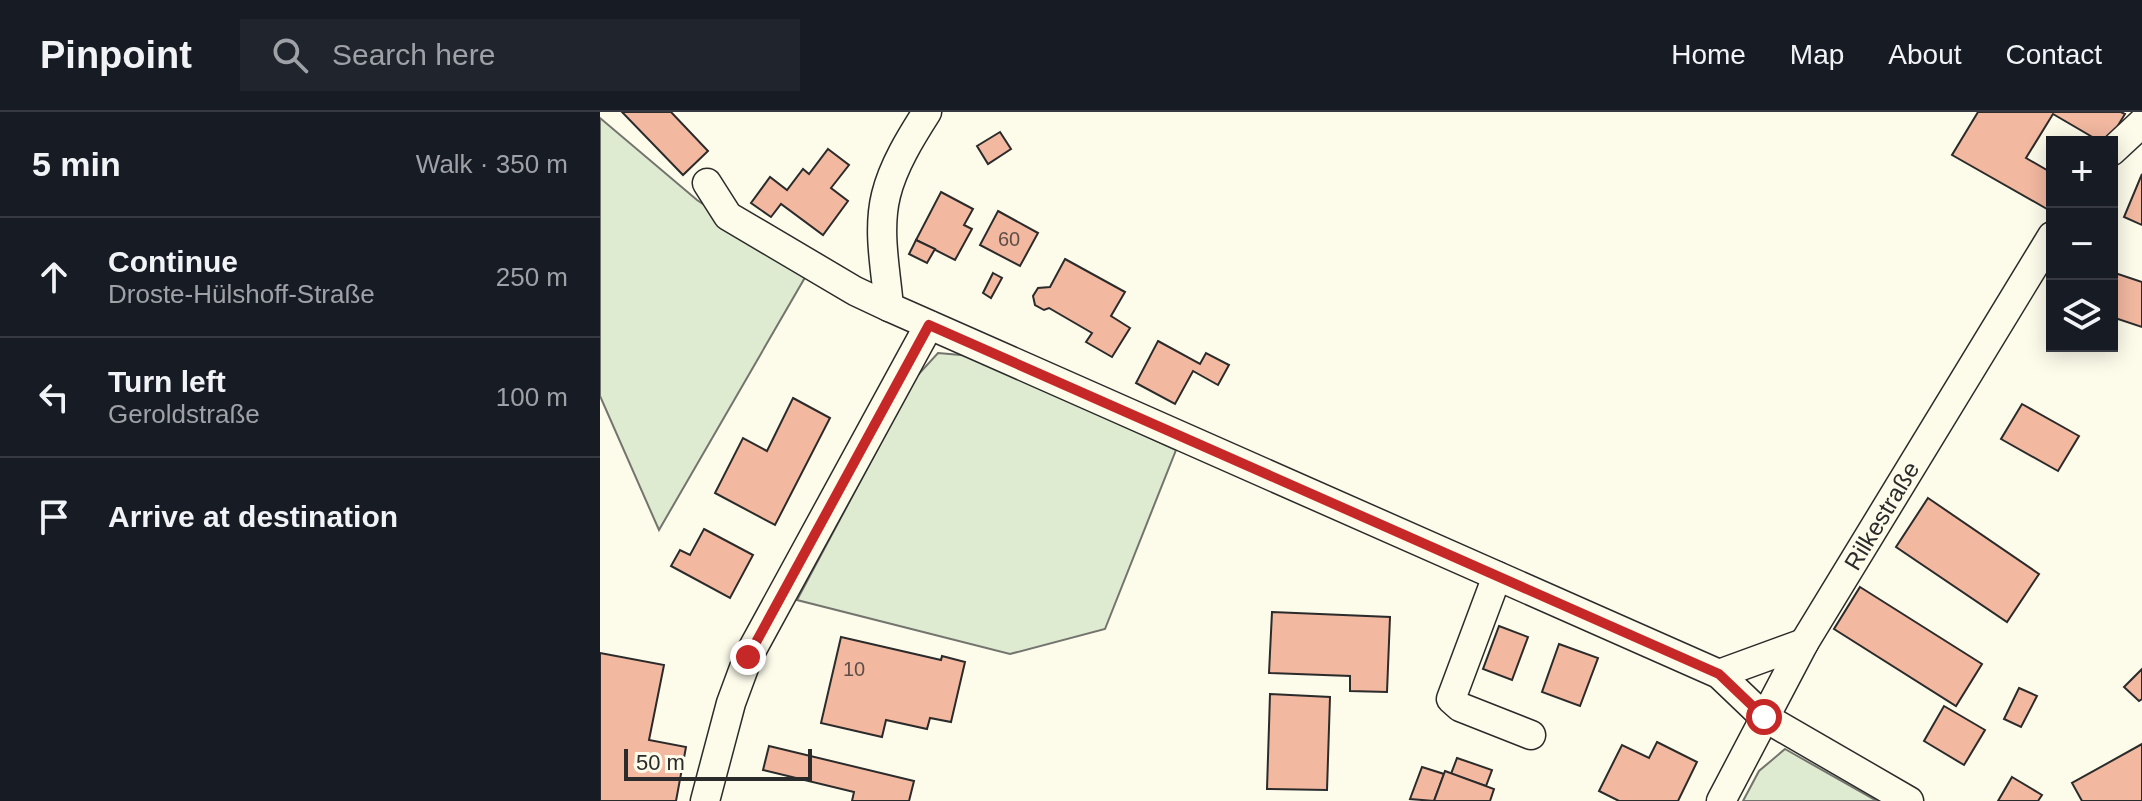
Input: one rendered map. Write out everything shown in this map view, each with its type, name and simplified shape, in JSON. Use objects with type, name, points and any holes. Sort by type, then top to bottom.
[{"type":"street","points":[[889,307],[882,234],[886,195],[909,138],[927,112]]},
{"type":"street","points":[[2118,145],[2142,123]]},
{"type":"street","points":[[707,183],[728,216],[855,291],[1719,674],[1764,717],[1909,801]]},
{"type":"street","name":"Rilkestraße","points":[[1721,801],[1804,643],[2046,246]]},
{"type":"street","points":[[705,801],[731,703],[748,657],[929,325]]},
{"type":"street","points":[[1497,576],[1451,699],[1460,707],[1531,735]]},
{"type":"street","points":[[1719,674],[1804,643]]},
{"type":"green space","points":[[600,118],[697,200],[807,274],[659,530],[600,396]]},
{"type":"green space","points":[[938,353],[972,356],[1176,450],[1105,629],[1010,654],[797,600],[916,377]]},
{"type":"green space","points":[[1785,749],[1877,801],[1743,801],[1759,771]]},
{"type":"building","points":[[622,112],[671,112],[708,151],[683,175]]},
{"type":"building","points":[[1978,112],[2125,114],[2112,136],[2091,136],[2053,114],[2026,158],[2046,170],[2046,208],[1952,155]]},
{"type":"building","points":[[1000,132],[1011,149],[988,164],[977,146]]},
{"type":"building","points":[[828,149],[849,165],[831,188],[848,201],[823,235],[781,204],[771,217],[751,203],[770,177],[787,190],[803,169],[809,174]]},
{"type":"building","points":[[2142,174],[2142,225],[2124,217]]},
{"type":"building","points":[[941,192],[973,209],[964,225],[972,229],[955,260],[916,240]]},
{"type":"building","points":[[998,211],[1038,233],[1020,266],[980,245]]},
{"type":"building","points":[[916,240],[935,249],[927,263],[909,254]]},
{"type":"building","points":[[1065,259],[1125,292],[1111,316],[1130,328],[1112,357],[1086,342],[1092,333],[1049,308],[1044,310],[1035,305],[1033,296],[1038,288],[1050,287]]},
{"type":"building","points":[[993,273],[1002,278],[991,298],[983,293]]},
{"type":"building","points":[[2118,274],[2142,282],[2142,327],[2118,319]]},
{"type":"building","points":[[1158,341],[1200,364],[1206,353],[1229,365],[1218,385],[1193,371],[1175,404],[1136,383]]},
{"type":"building","points":[[793,398],[830,418],[775,525],[715,493],[743,438],[767,451]]},
{"type":"building","points":[[2022,404],[2079,436],[2058,471],[2001,439]]},
{"type":"building","points":[[1928,498],[2039,574],[2007,622],[1896,547]]},
{"type":"building","points":[[704,529],[753,555],[730,598],[671,566],[680,550],[690,555]]},
{"type":"building","points":[[1860,587],[1982,664],[1956,706],[1834,629]]},
{"type":"building","points":[[1272,612],[1390,617],[1387,692],[1350,691],[1350,676],[1269,673]]},
{"type":"building","points":[[1499,626],[1528,637],[1512,680],[1483,669]]},
{"type":"building","points":[[841,637],[941,660],[942,656],[965,662],[951,722],[930,718],[927,729],[886,720],[882,737],[821,723]]},
{"type":"building","points":[[1559,644],[1598,658],[1580,706],[1542,692]]},
{"type":"building","points":[[600,653],[664,665],[649,740],[686,747],[676,801],[600,801]]},
{"type":"building","points":[[2142,669],[2142,699],[2139,701],[2124,687]]},
{"type":"building","points":[[2019,688],[2037,696],[2021,727],[2004,719]]},
{"type":"building","points":[[1270,694],[1330,697],[1327,790],[1267,789]]},
{"type":"building","points":[[1944,706],[1985,730],[1964,765],[1924,741]]},
{"type":"building","points":[[1657,742],[1697,762],[1678,801],[1619,801],[1599,791],[1622,745],[1649,758]]},
{"type":"building","points":[[2142,744],[2142,801],[2082,801],[2072,783]]},
{"type":"building","points":[[769,746],[914,781],[909,801],[852,801],[854,792],[763,770]]},
{"type":"building","points":[[1457,758],[1492,770],[1486,786],[1451,774]]},
{"type":"building","points":[[1422,767],[1444,774],[1434,801],[1410,799]]},
{"type":"building","points":[[1445,771],[1494,789],[1490,801],[1434,801]]},
{"type":"building","points":[[2012,777],[2042,795],[2038,801],[1998,801]]},
{"type":"route","points":[[748,657],[929,325],[1719,674],[1764,717]]}]
